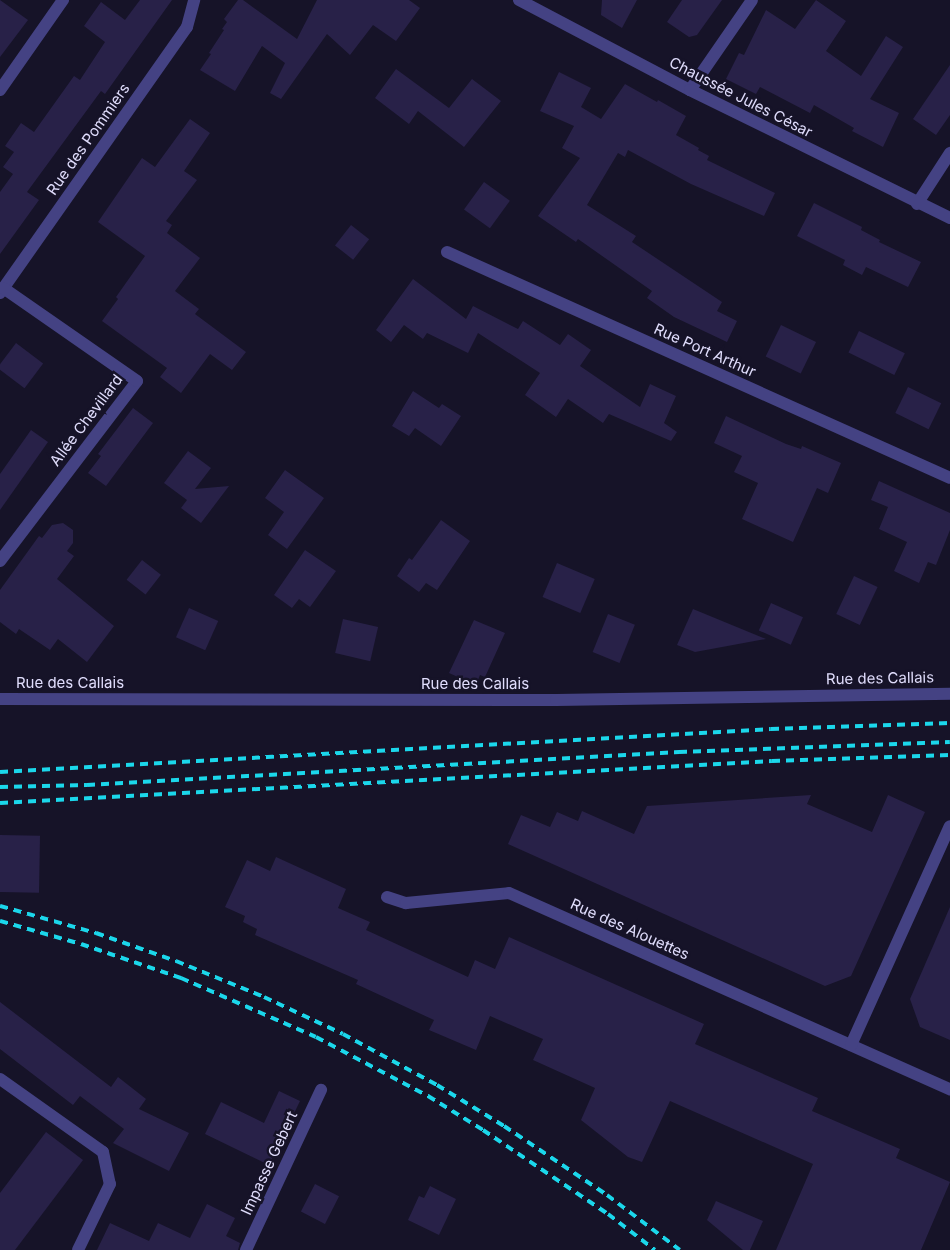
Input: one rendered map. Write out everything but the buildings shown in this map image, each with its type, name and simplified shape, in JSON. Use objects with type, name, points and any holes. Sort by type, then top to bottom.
[{"type":"street","points":[[0,90],[63,0]]},
{"type":"street","name":"Rue des Pommiers","points":[[2,290],[187,27],[194,0]]},
{"type":"street","name":"Chaussée Jules César","points":[[519,0],[690,90],[917,204],[950,218]]},
{"type":"street","points":[[690,90],[752,0]]},
{"type":"street","points":[[917,204],[950,153]]},
{"type":"street","name":"Rue Port Arthur","points":[[447,252],[950,478]]},
{"type":"street","name":"Allée Chevillard","points":[[0,561],[137,380],[2,290]]},
{"type":"street","name":"Rue des Callais","points":[[0,699],[556,700],[950,694]]},
{"type":"street","points":[[851,1045],[950,826]]},
{"type":"street","name":"Rue des Alouettes","points":[[387,897],[406,903],[509,893],[950,1089]]},
{"type":"street","points":[[0,1079],[103,1152],[110,1184],[78,1250]]},
{"type":"street","name":"Impasse Gebert","points":[[246,1250],[321,1090]]},
{"type":"railway","points":[[0,772],[771,729],[950,723]]},
{"type":"railway","points":[[0,787],[87,785],[679,752],[950,742]]},
{"type":"railway","points":[[0,803],[772,761],[950,755]]},
{"type":"railway","points":[[0,906],[96,933],[176,961],[264,997],[343,1034],[437,1085],[504,1126],[607,1195],[680,1250]]},
{"type":"railway","points":[[0,921],[81,944],[181,978],[316,1037],[428,1096],[483,1130],[608,1214],[655,1250]]}]
